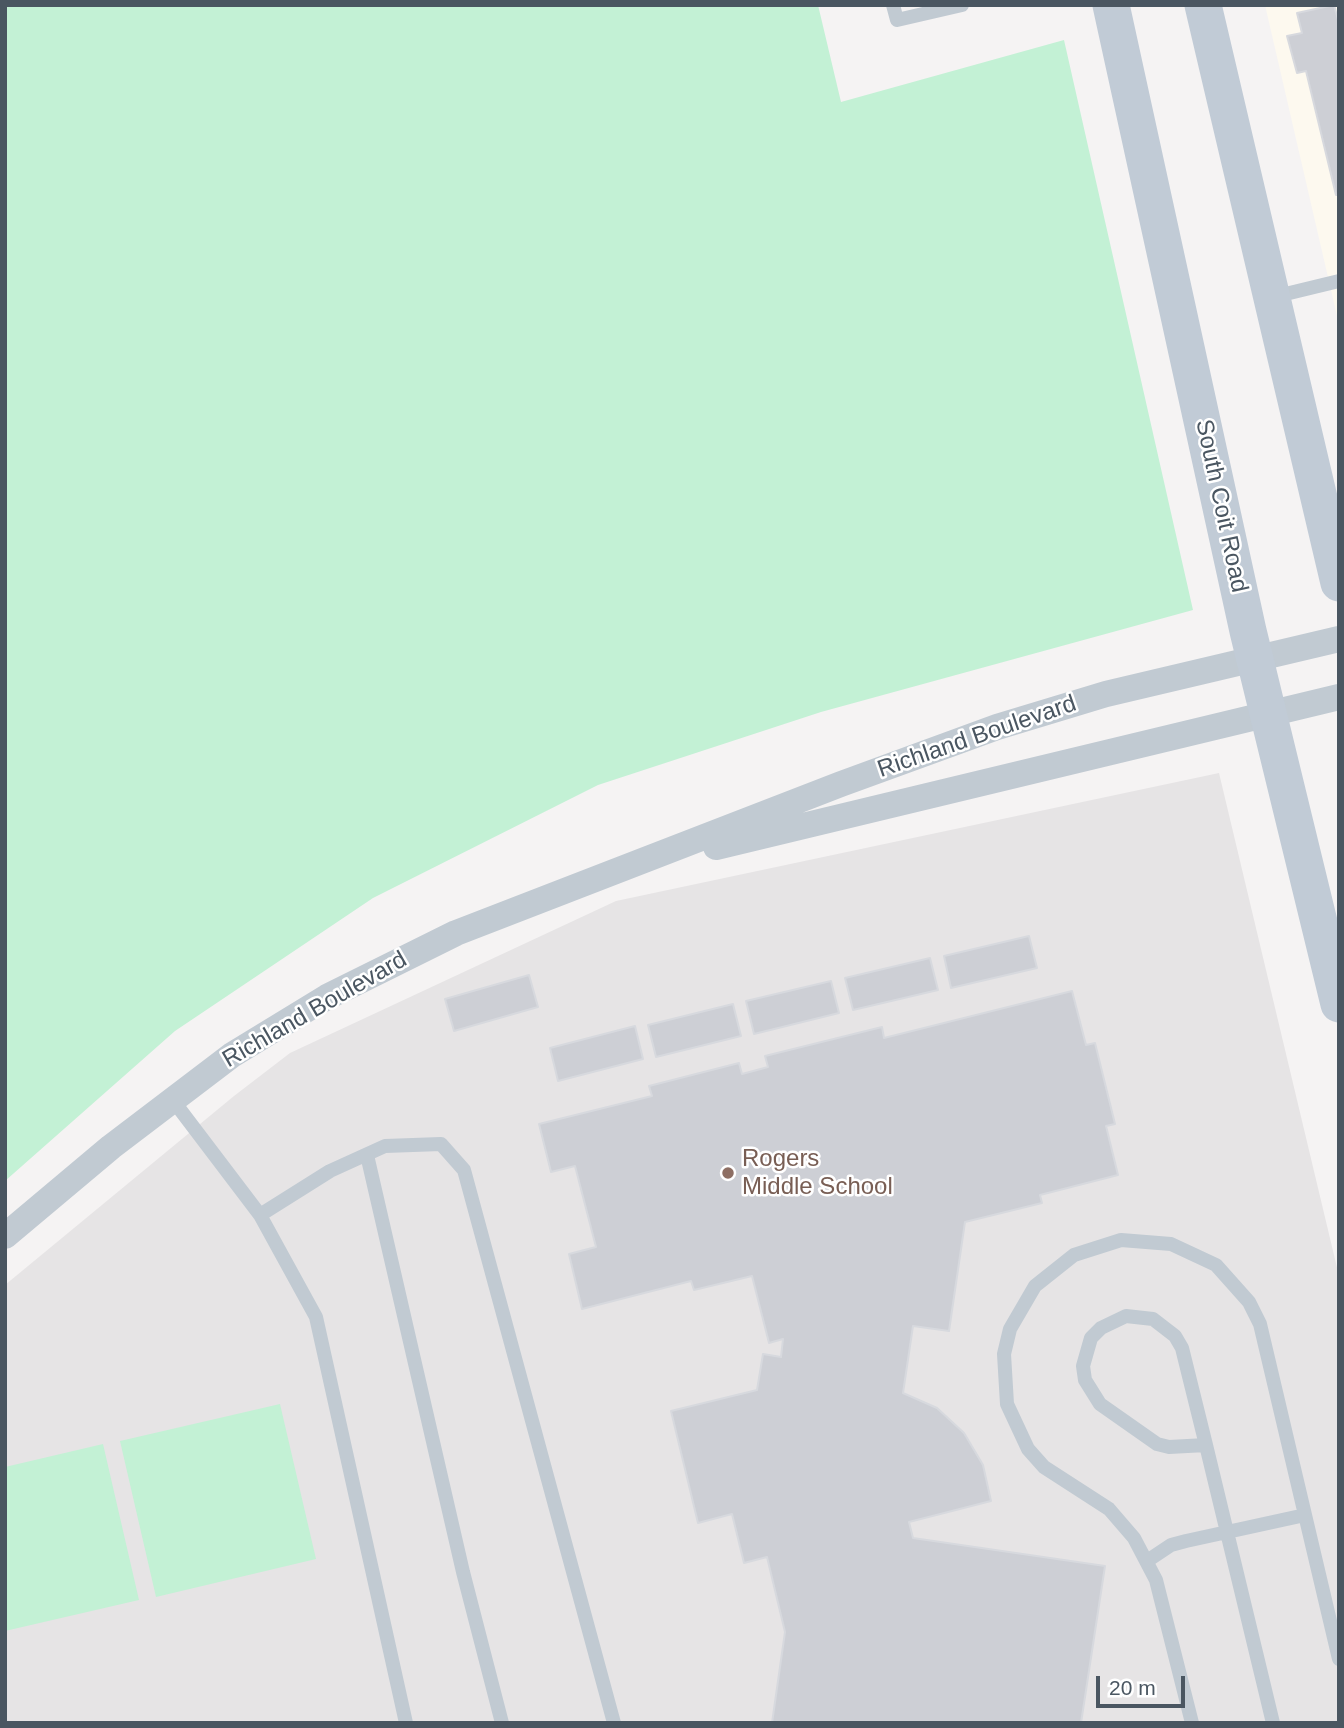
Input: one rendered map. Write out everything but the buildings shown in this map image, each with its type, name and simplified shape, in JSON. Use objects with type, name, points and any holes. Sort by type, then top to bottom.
[{"type":"main road","name":"South Coit Road","points":[[1111,5],[1255,659],[1339,1004]]},
{"type":"main road","points":[[1203,5],[1339,583]]},
{"type":"street","name":"Richland Boulevard","points":[[5,1236],[172,1099],[258,1038],[372,972],[505,912],[997,727],[1106,694],[1339,639]]},
{"type":"street","name":"Richland Boulevard","points":[[625,869],[1339,697]]},
{"type":"lane","points":[[893,5],[897,20],[962,5]]},
{"type":"lane","points":[[1272,297],[1339,281]]},
{"type":"lane","points":[[172,1099],[260,1215],[316,1317],[406,1723]]},
{"type":"lane","points":[[260,1215],[330,1171],[386,1146],[441,1144],[464,1170],[614,1723]]},
{"type":"lane","points":[[367,1155],[463,1572],[502,1723]]},
{"type":"lane","points":[[1192,1723],[1156,1580],[1134,1538],[1109,1509],[1044,1467],[1028,1449],[1007,1404],[1004,1354],[1010,1329],[1020,1307],[1035,1286],[1053,1269],[1074,1255],[1097,1245],[1121,1240],[1171,1244],[1216,1265],[1249,1302],[1260,1324],[1339,1659]]},
{"type":"lane","points":[[1206,1445],[1169,1447],[1157,1444],[1100,1404],[1085,1380],[1083,1366],[1091,1339],[1101,1328],[1126,1316],[1153,1319],[1175,1336],[1182,1348],[1206,1445],[1227,1531],[1273,1723]]},
{"type":"lane","points":[[1147,1561],[1171,1545],[1305,1515]]},
{"type":"shaded area","points":[[1265,5],[1339,5],[1337,316]]},
{"type":"shaded area","name":"Rogers Middle School","points":[[1219,773],[1339,1276],[1339,1723],[5,1723],[5,1285],[234,1096],[290,1053],[616,901]]},
{"type":"green space","points":[[5,5],[818,5],[841,102],[1064,40],[1193,610],[821,712],[598,785],[373,898],[175,1031],[5,1181]]},
{"type":"green space","points":[[280,1404],[316,1559],[156,1597],[120,1441]]},
{"type":"green space","points":[[103,1444],[139,1600],[5,1631],[5,1467]]},
{"type":"place","name":"Rogers Middle School","points":[[728,1173]]}]
